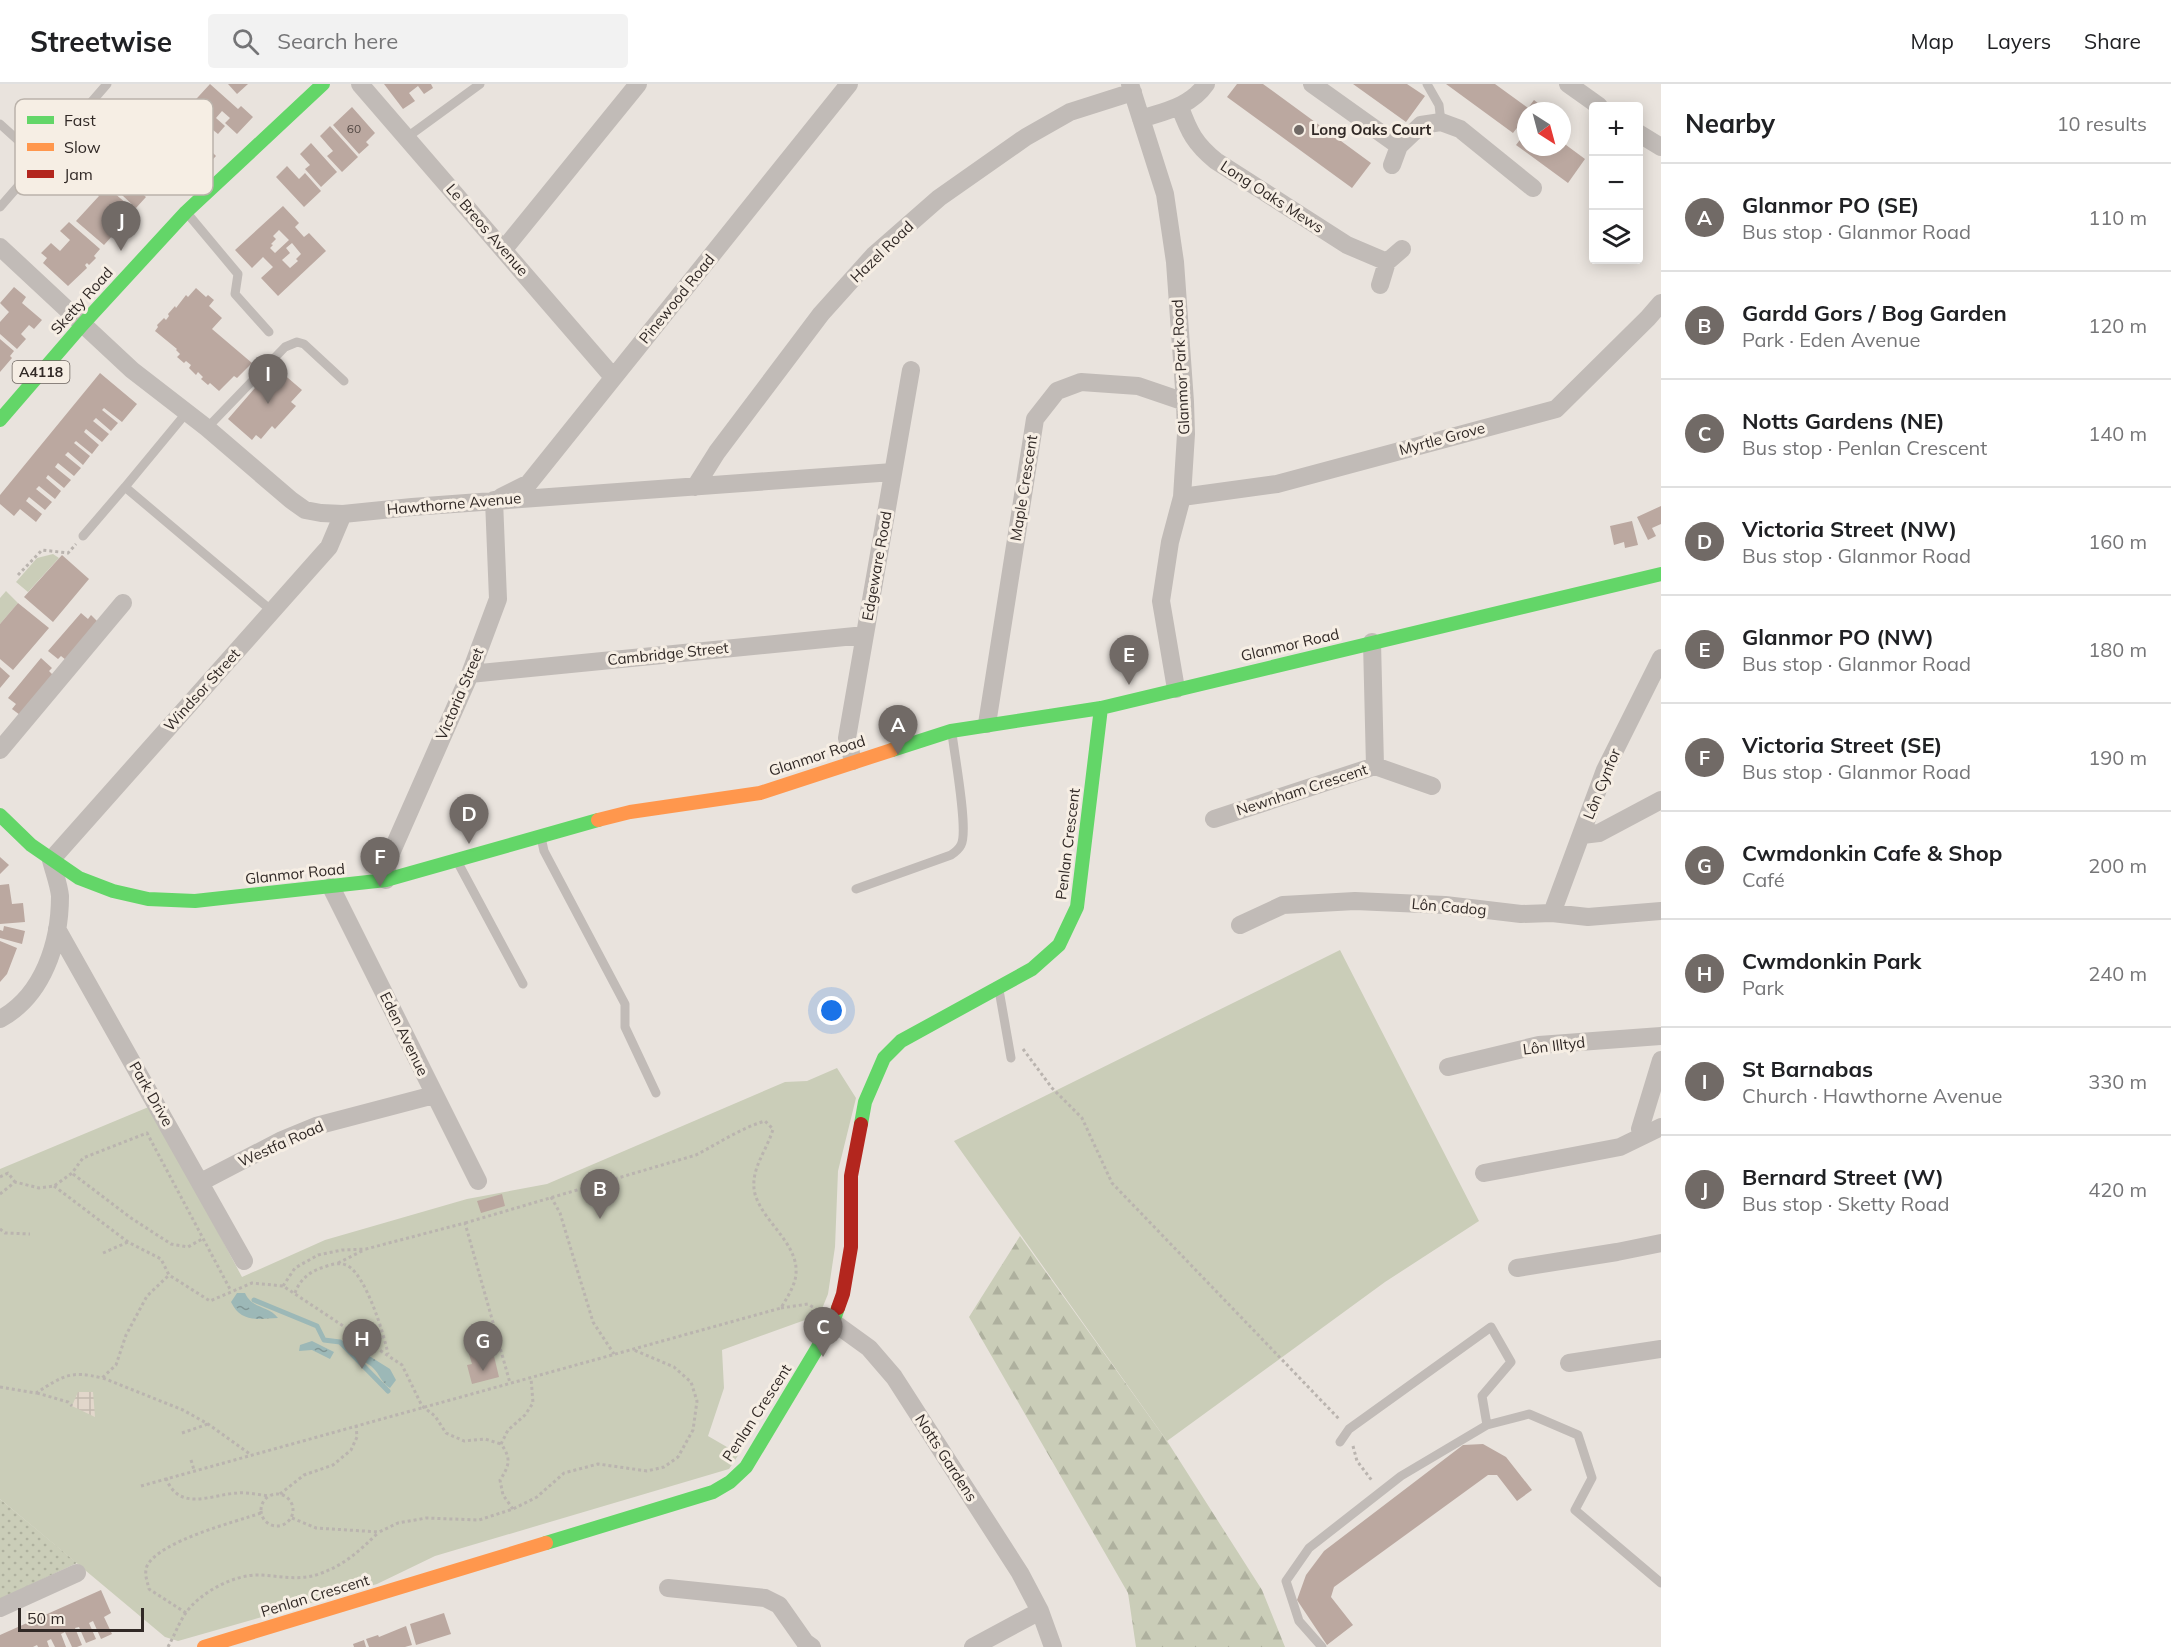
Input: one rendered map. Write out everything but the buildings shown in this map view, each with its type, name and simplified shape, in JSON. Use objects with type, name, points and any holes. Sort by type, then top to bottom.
[{"type":"street","name":"Sketty Road","points":[[213,187],[324,84]]},
{"type":"street","name":"Le Breos Avenue","points":[[360,84],[613,377]]},
{"type":"street","points":[[504,249],[638,84]]},
{"type":"street","name":"Pinewood Road","points":[[494,500],[529,483],[849,84]]},
{"type":"street","points":[[1142,119],[1180,107],[1201,92],[1206,84]]},
{"type":"street","points":[[1312,84],[1399,146]]},
{"type":"street","points":[[1568,84],[1593,102]]},
{"type":"street","name":"Glanmor Park Road","points":[[1131,88],[1165,194],[1175,262],[1185,402],[1182,497],[1170,543],[1161,601],[1176,689]]},
{"type":"street","name":"Hazel Road","points":[[695,487],[717,452],[821,314],[874,255],[939,198],[1026,137],[1070,112],[1131,88]]},
{"type":"street","name":"Long Oaks Mews","points":[[1180,107],[1190,134],[1201,149],[1216,161],[1347,246],[1387,262]]},
{"type":"street","points":[[1392,165],[1399,146],[1421,125],[1441,122],[1460,129],[1533,188]]},
{"type":"street","points":[[1643,136],[1661,147]]},
{"type":"street","name":"Sketty Road","points":[[0,420],[82,325],[204,195]]},
{"type":"street","points":[[1380,285],[1387,262],[1402,249]]},
{"type":"street","name":"Hawthorne Avenue","points":[[1,250],[132,370],[207,428],[305,510],[343,514],[494,500],[893,472]]},
{"type":"street","name":"Myrtle Grove","points":[[1182,497],[1277,484],[1556,409],[1661,303]]},
{"type":"street","name":"Edgeware Road","points":[[853,761],[848,738],[910,370]]},
{"type":"street","name":"Maple Crescent","points":[[987,724],[1035,419],[1057,391],[1081,382],[1138,386],[1185,402]]},
{"type":"street","name":"Victoria Street","points":[[386,880],[388,861],[470,674],[498,599],[494,500]]},
{"type":"street","name":"Windsor Street","points":[[51,860],[329,547],[343,514]]},
{"type":"street","name":"Glanmor Road","points":[[0,814],[31,845],[79,878],[113,891],[148,898],[195,901],[386,880],[630,812],[760,793],[951,730],[1101,708],[1661,574]]},
{"type":"street","points":[[0,750],[123,603]]},
{"type":"street","name":"Cambridge Street","points":[[470,674],[865,635]]},
{"type":"street","name":"Newnham Crescent","points":[[1214,819],[1375,766],[1372,642]]},
{"type":"street","name":"Lôn Cynfor","points":[[1552,913],[1605,770],[1661,658]]},
{"type":"street","name":"Penlan Crescent","points":[[204,1647],[713,1492],[730,1482],[746,1467],[833,1322],[843,1294],[850,1247],[851,1176],[865,1102],[884,1058],[901,1041],[1032,969],[1059,945],[1077,907],[1101,708]]},
{"type":"street","points":[[1375,766],[1432,786]]},
{"type":"street","points":[[1582,835],[1599,833],[1661,800]]},
{"type":"street","points":[[0,1019],[28,997],[46,969],[57,929],[60,894],[51,860]]},
{"type":"street","name":"Eden Avenue","points":[[331,887],[477,1181]]},
{"type":"street","name":"Lôn Cadog","points":[[1240,925],[1283,905],[1355,901],[1445,905],[1521,914],[1552,913],[1588,917],[1661,911]]},
{"type":"street","name":"Park Drive","points":[[57,929],[244,1261]]},
{"type":"street","name":"Lôn Illtyd","points":[[1448,1067],[1539,1045],[1661,1036]]},
{"type":"street","points":[[1642,1136],[1641,1129],[1661,1060]]},
{"type":"street","name":"Westfa Road","points":[[201,1182],[282,1140],[316,1126],[434,1095]]},
{"type":"street","points":[[1484,1173],[1620,1147],[1661,1127]]},
{"type":"street","points":[[1517,1268],[1661,1243]]},
{"type":"street","name":"Notts Gardens","points":[[833,1322],[869,1348],[894,1377],[1020,1573],[1040,1611],[1053,1647]]},
{"type":"street","points":[[1569,1363],[1661,1349]]},
{"type":"street","points":[[0,1608],[77,1573]]},
{"type":"street","points":[[668,1588],[765,1598],[779,1605],[805,1642],[812,1647]]},
{"type":"street","points":[[973,1647],[1040,1611]]},
{"type":"lane","points":[[94,99],[107,84]]},
{"type":"lane","points":[[406,138],[480,84]]},
{"type":"lane","points":[[1427,84],[1438,105],[1441,122]]},
{"type":"lane","points":[[0,124],[15,138]]},
{"type":"lane","points":[[0,207],[15,190]]},
{"type":"lane","points":[[186,212],[238,274],[235,294],[269,332]]},
{"type":"lane","points":[[207,428],[285,347],[297,342],[304,344],[344,381]]},
{"type":"lane","points":[[83,536],[187,412]]},
{"type":"lane","points":[[125,487],[272,611]]},
{"type":"lane","points":[[856,889],[951,855],[961,845],[963,824],[951,730]]},
{"type":"lane","points":[[541,835],[544,851],[625,1004],[625,1027],[656,1093]]},
{"type":"lane","points":[[457,861],[523,984]]},
{"type":"lane","points":[[998,988],[1011,1058]]},
{"type":"lane","points":[[1340,1442],[1349,1430],[1491,1327],[1511,1362],[1482,1396],[1487,1425]]},
{"type":"lane","points":[[1322,1647],[1299,1621],[1286,1581],[1308,1548],[1401,1476],[1487,1425],[1529,1414],[1578,1435],[1592,1478],[1575,1510],[1661,1583]]},
{"type":"path","points":[[18,574],[42,550],[68,552],[83,536]]},
{"type":"path","points":[[1007,1029],[1052,1088],[1082,1118],[1112,1183],[1349,1430],[1357,1461],[1382,1492]]},
{"type":"path","points":[[294,1293],[298,1284],[315,1270],[337,1263],[366,1249],[465,1223],[696,1155],[748,1126],[765,1121],[774,1129],[770,1141],[756,1164],[755,1193],[765,1216],[787,1241],[796,1264],[794,1286],[781,1308]]},
{"type":"path","points":[[0,1177],[8,1173],[15,1182],[39,1188],[54,1186],[72,1173],[83,1158],[147,1133],[231,1292]]},
{"type":"path","points":[[72,1173],[130,1218],[171,1244],[188,1247],[202,1239]]},
{"type":"path","points":[[0,1194],[15,1182]]},
{"type":"path","points":[[54,1186],[128,1242],[161,1259],[169,1275],[210,1301],[252,1283],[283,1286],[402,1365],[422,1406],[435,1416],[446,1433],[464,1441],[485,1439],[501,1444],[508,1453],[509,1467],[500,1480],[503,1495],[513,1509]]},
{"type":"path","points":[[551,1197],[560,1213],[593,1322],[614,1354]]},
{"type":"path","points":[[465,1223],[510,1383]]},
{"type":"path","points":[[0,1229],[5,1233],[30,1234]]},
{"type":"path","points":[[103,1253],[128,1242]]},
{"type":"path","points":[[283,1286],[295,1268],[318,1255],[342,1250],[366,1249]]},
{"type":"path","points":[[337,1263],[349,1266],[359,1277],[383,1330],[389,1356]]},
{"type":"path","points":[[102,1378],[116,1365],[126,1335],[147,1296],[169,1275]]},
{"type":"path","points":[[141,1486],[781,1308],[808,1304],[833,1322]]},
{"type":"path","points":[[168,1647],[186,1613],[205,1594],[233,1580],[258,1575],[286,1579],[317,1575],[346,1563],[378,1532],[398,1523],[426,1518],[479,1520],[513,1509],[537,1497],[564,1473],[598,1464],[648,1471],[664,1467],[678,1457],[693,1430],[698,1401],[691,1382],[674,1367],[632,1349]]},
{"type":"path","points":[[36,1393],[73,1374],[83,1373],[102,1378],[183,1410],[208,1424],[250,1454]]},
{"type":"path","points":[[501,1444],[508,1430],[525,1415],[533,1402],[531,1378]]},
{"type":"path","points":[[0,1387],[36,1393],[68,1402],[72,1406]]},
{"type":"path","points":[[182,1433],[208,1424]]},
{"type":"path","points":[[166,1478],[170,1489],[184,1498],[204,1499],[238,1492],[270,1496],[280,1494],[304,1475],[333,1465],[351,1450],[357,1437],[356,1425]]},
{"type":"path","points":[[191,1460],[194,1470]]},
{"type":"path","points":[[270,1496],[263,1503],[261,1513],[266,1522],[275,1527],[285,1525],[292,1518],[294,1508],[289,1499],[280,1494]]},
{"type":"path","points":[[186,1613],[149,1589],[145,1574],[148,1564],[159,1552],[181,1540],[261,1513]]},
{"type":"path","points":[[292,1518],[316,1528],[378,1532]]},
{"type":"green space","points":[[53,554],[59,558],[28,592],[16,582],[37,558]]},
{"type":"green space","points":[[6,591],[18,603],[0,624],[0,598]]},
{"type":"green space","points":[[1340,950],[1479,1221],[1385,1282],[1167,1441],[954,1141]]},
{"type":"green space","points":[[837,1068],[856,1098],[838,1171],[835,1247],[828,1294],[815,1326],[805,1320],[722,1350],[724,1388],[708,1436],[739,1454],[729,1469],[435,1556],[377,1584],[178,1641],[165,1637],[0,1499],[0,1169],[151,1106],[242,1277],[325,1240],[467,1199],[547,1184],[785,1082],[807,1081]]},
{"type":"green space","points":[[1020,1236],[1167,1441],[1262,1590],[1285,1647],[1136,1647],[1128,1593],[969,1317]]},
{"type":"green space","points":[[0,1499],[77,1563],[0,1599]]},
{"type":"shaded area","points":[[78,1392],[93,1392],[95,1417],[72,1406]]},
{"type":"water","points":[[237,1293],[245,1293],[252,1302],[278,1318],[251,1318],[240,1314],[231,1302]]},
{"type":"water","points":[[312,1341],[334,1352],[330,1359],[312,1350],[299,1351],[300,1345]]},
{"type":"water","points":[[366,1354],[390,1369],[396,1380],[390,1388],[362,1359],[361,1357]]},
{"type":"waterway","points":[[254,1300],[317,1326],[324,1340],[340,1342],[388,1391]]},
{"type":"traffic: fast","points":[[213,187],[323,84]]},
{"type":"traffic: fast","points":[[0,420],[82,325],[204,195]]},
{"type":"traffic: fast","points":[[892,750],[951,731],[1101,708],[1661,574]]},
{"type":"traffic: fast","points":[[861,1124],[865,1102],[884,1058],[901,1041],[1032,969],[1059,945],[1077,907],[1101,708]]},
{"type":"traffic: fast","points":[[0,815],[31,845],[79,878],[113,891],[148,899],[195,901],[386,880],[598,820]]},
{"type":"traffic: fast","points":[[546,1543],[713,1492],[730,1482],[746,1467],[833,1322],[838,1308]]},
{"type":"traffic: slow","points":[[598,820],[630,812],[760,793],[892,750]]},
{"type":"traffic: slow","points":[[204,1647],[546,1543]]},
{"type":"traffic: jam","points":[[838,1308],[843,1294],[851,1247],[851,1176],[861,1124]]},
{"type":"place","name":"Long Oaks Court","points":[[1299,130]]},
{"type":"place","name":"Bernard Street (W)","points":[[121,251]]},
{"type":"place","name":"St Barnabas","points":[[268,404]]},
{"type":"place","name":"Glanmor PO (NW)","points":[[1129,685]]},
{"type":"place","name":"Glanmor PO (SE)","points":[[898,755]]},
{"type":"place","name":"Victoria Street (NW)","points":[[469,844]]},
{"type":"place","name":"Victoria Street (SE)","points":[[380,887]]},
{"type":"place","name":"Gardd Gors / Bog Garden","points":[[600,1219]]},
{"type":"place","name":"Notts Gardens (NE)","points":[[823,1357]]},
{"type":"place","name":"Cwmdonkin Park","points":[[362,1369]]},
{"type":"place","name":"Cwmdonkin Cafe & Shop","points":[[483,1371]]}]
